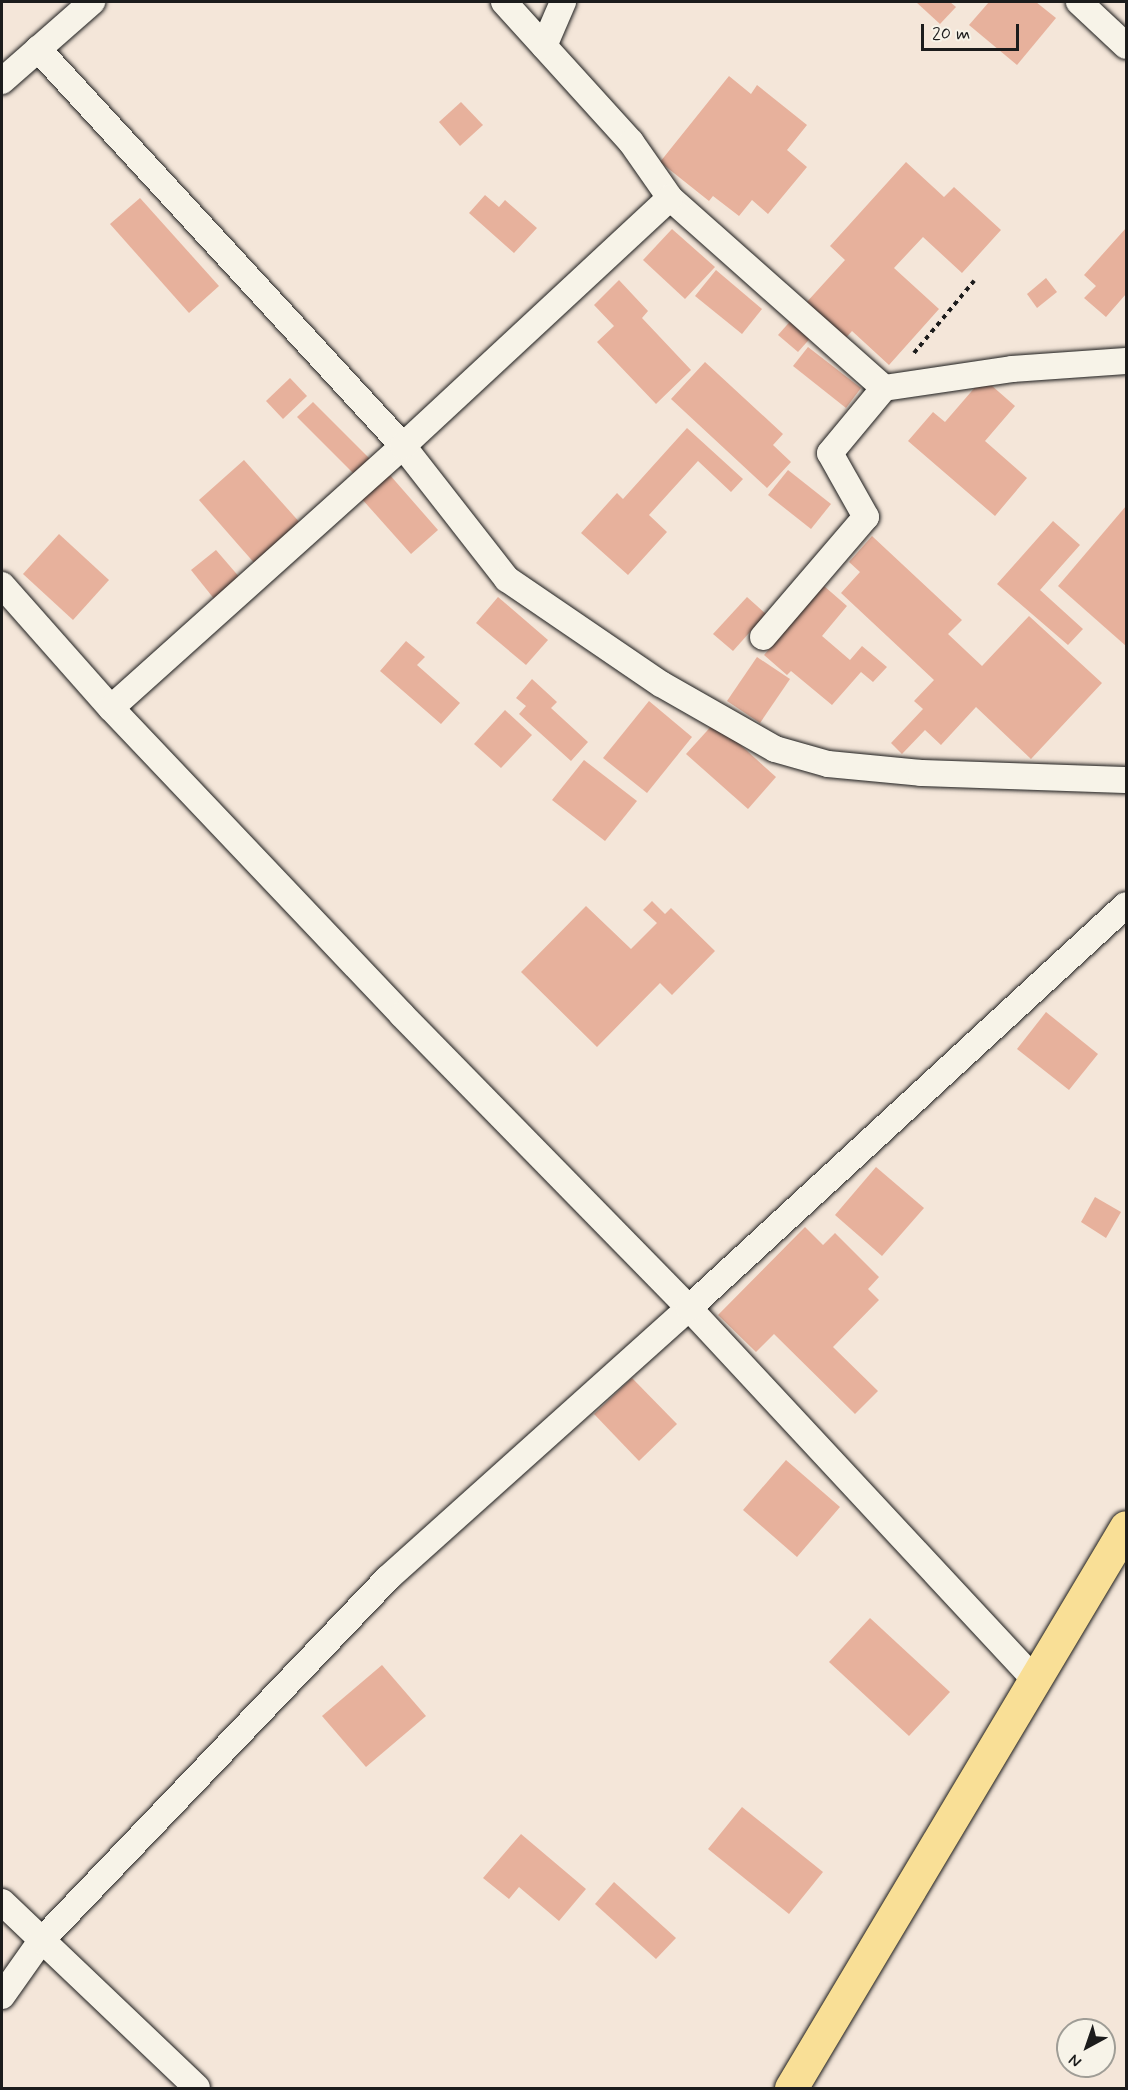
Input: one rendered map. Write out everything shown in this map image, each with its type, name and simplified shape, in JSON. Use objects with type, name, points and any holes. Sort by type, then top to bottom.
[{"type":"main road","points":[[791,2088],[1126,1527]]},
{"type":"street","points":[[2,81],[92,2]]},
{"type":"street","points":[[504,2],[631,142],[670,198],[884,388]]},
{"type":"street","points":[[544,46],[563,2]]},
{"type":"street","points":[[1079,2],[1126,46]]},
{"type":"street","points":[[38,49],[403,446],[507,579],[661,684],[775,749],[828,764],[921,774],[1126,780]]},
{"type":"street","points":[[111,708],[403,446],[670,198]]},
{"type":"street","points":[[763,637],[866,517],[830,453],[884,388],[1012,369],[1126,361]]},
{"type":"street","points":[[2,585],[111,708],[402,1015],[689,1308],[1035,1680]]},
{"type":"street","points":[[2,1996],[41,1941],[388,1578],[689,1308],[1126,905]]},
{"type":"street","points":[[2,1902],[197,2088]]},
{"type":"path","points":[[884,388],[974,281]]},
{"type":"building","points":[[916,2],[950,2],[956,7],[940,24]]},
{"type":"building","points":[[989,2],[1036,2],[1056,18],[1017,65],[969,25]]},
{"type":"building","points":[[729,76],[751,94],[757,85],[807,125],[787,150],[807,167],[768,214],[752,200],[739,216],[713,196],[709,201],[660,162]]},
{"type":"building","points":[[461,102],[483,125],[460,146],[439,122]]},
{"type":"building","points":[[906,162],[944,197],[954,187],[1001,230],[962,273],[923,237],[894,268],[939,309],[889,365],[852,331],[844,340],[805,304],[845,260],[830,246]]},
{"type":"building","points":[[485,195],[499,207],[505,200],[537,228],[514,253],[469,213]]},
{"type":"building","points":[[140,198],[219,286],[189,313],[110,224]]},
{"type":"building","points":[[1126,228],[1126,294],[1106,317],[1084,298],[1096,286],[1084,275]]},
{"type":"building","points":[[672,229],[715,267],[685,299],[643,260]]},
{"type":"building","points":[[716,270],[762,309],[742,334],[695,296]]},
{"type":"building","points":[[1046,278],[1057,292],[1037,308],[1027,294]]},
{"type":"building","points":[[619,280],[648,311],[642,318],[691,370],[656,404],[597,342],[614,326],[594,305]]},
{"type":"building","points":[[794,317],[814,334],[798,352],[778,335]]},
{"type":"building","points":[[808,347],[861,388],[846,408],[793,366]]},
{"type":"building","points":[[705,362],[783,434],[773,445],[791,462],[767,488],[671,399]]},
{"type":"building","points":[[290,378],[307,396],[283,419],[266,401]]},
{"type":"building","points":[[983,378],[1015,406],[985,441],[1027,478],[995,516],[908,441],[933,412],[945,422]]},
{"type":"building","points":[[313,402],[370,459],[355,475],[297,417]]},
{"type":"building","points":[[687,428],[743,479],[731,492],[698,461],[649,515],[667,532],[628,575],[581,533],[617,493],[623,499]]},
{"type":"building","points":[[244,460],[302,525],[256,565],[199,500]]},
{"type":"building","points":[[788,470],[831,504],[811,529],[768,495]]},
{"type":"building","points":[[389,474],[438,530],[411,554],[361,498]]},
{"type":"building","points":[[1126,506],[1126,646],[1058,586]]},
{"type":"building","points":[[1053,521],[1080,545],[1040,590],[1083,629],[1068,645],[997,584]]},
{"type":"building","points":[[59,534],[109,580],[73,620],[23,574]]},
{"type":"building","points":[[872,536],[962,620],[948,634],[982,666],[1029,616],[1102,683],[1031,759],[976,707],[941,745],[925,730],[902,754],[891,743],[923,709],[914,701],[934,680],[841,593],[860,572],[849,562]]},
{"type":"building","points":[[216,550],[241,579],[215,600],[191,570]]},
{"type":"building","points":[[824,586],[847,606],[822,636],[850,660],[862,646],[887,667],[873,682],[861,672],[832,705],[791,671],[787,675],[764,655]]},
{"type":"building","points":[[498,597],[548,640],[526,665],[476,623]]},
{"type":"building","points":[[747,597],[766,614],[733,651],[713,634]]},
{"type":"building","points":[[406,641],[425,657],[417,665],[460,703],[441,724],[380,671]]},
{"type":"building","points":[[757,657],[790,679],[760,723],[727,701]]},
{"type":"building","points":[[532,679],[557,702],[551,708],[588,742],[571,761],[519,714],[526,706],[516,698]]},
{"type":"building","points":[[649,701],[692,737],[647,793],[603,758]]},
{"type":"building","points":[[505,710],[532,735],[501,768],[474,744]]},
{"type":"building","points":[[715,722],[776,777],[748,809],[686,754]]},
{"type":"building","points":[[584,760],[637,801],[605,841],[552,800]]},
{"type":"building","points":[[652,901],[665,914],[671,908],[715,951],[672,995],[660,983],[597,1047],[521,972],[586,906],[631,949],[657,923],[643,910]]},
{"type":"building","points":[[1046,1012],[1098,1054],[1069,1090],[1017,1049]]},
{"type":"building","points":[[876,1167],[924,1208],[882,1256],[835,1215]]},
{"type":"building","points":[[1095,1197],[1121,1212],[1106,1238],[1081,1222]]},
{"type":"building","points":[[805,1227],[823,1245],[835,1233],[879,1277],[868,1289],[879,1300],[833,1347],[878,1391],[855,1414],[774,1334],[756,1352],[718,1315]]},
{"type":"building","points":[[632,1378],[677,1424],[639,1461],[594,1414]]},
{"type":"building","points":[[786,1460],[840,1507],[797,1557],[743,1510]]},
{"type":"building","points":[[870,1618],[950,1692],[909,1736],[829,1662]]},
{"type":"building","points":[[382,1665],[426,1716],[366,1767],[322,1716]]},
{"type":"building","points":[[742,1807],[823,1872],[789,1914],[708,1849]]},
{"type":"building","points":[[521,1834],[586,1889],[559,1921],[519,1887],[509,1899],[483,1878]]},
{"type":"building","points":[[614,1882],[676,1938],[656,1959],[595,1904]]}]
